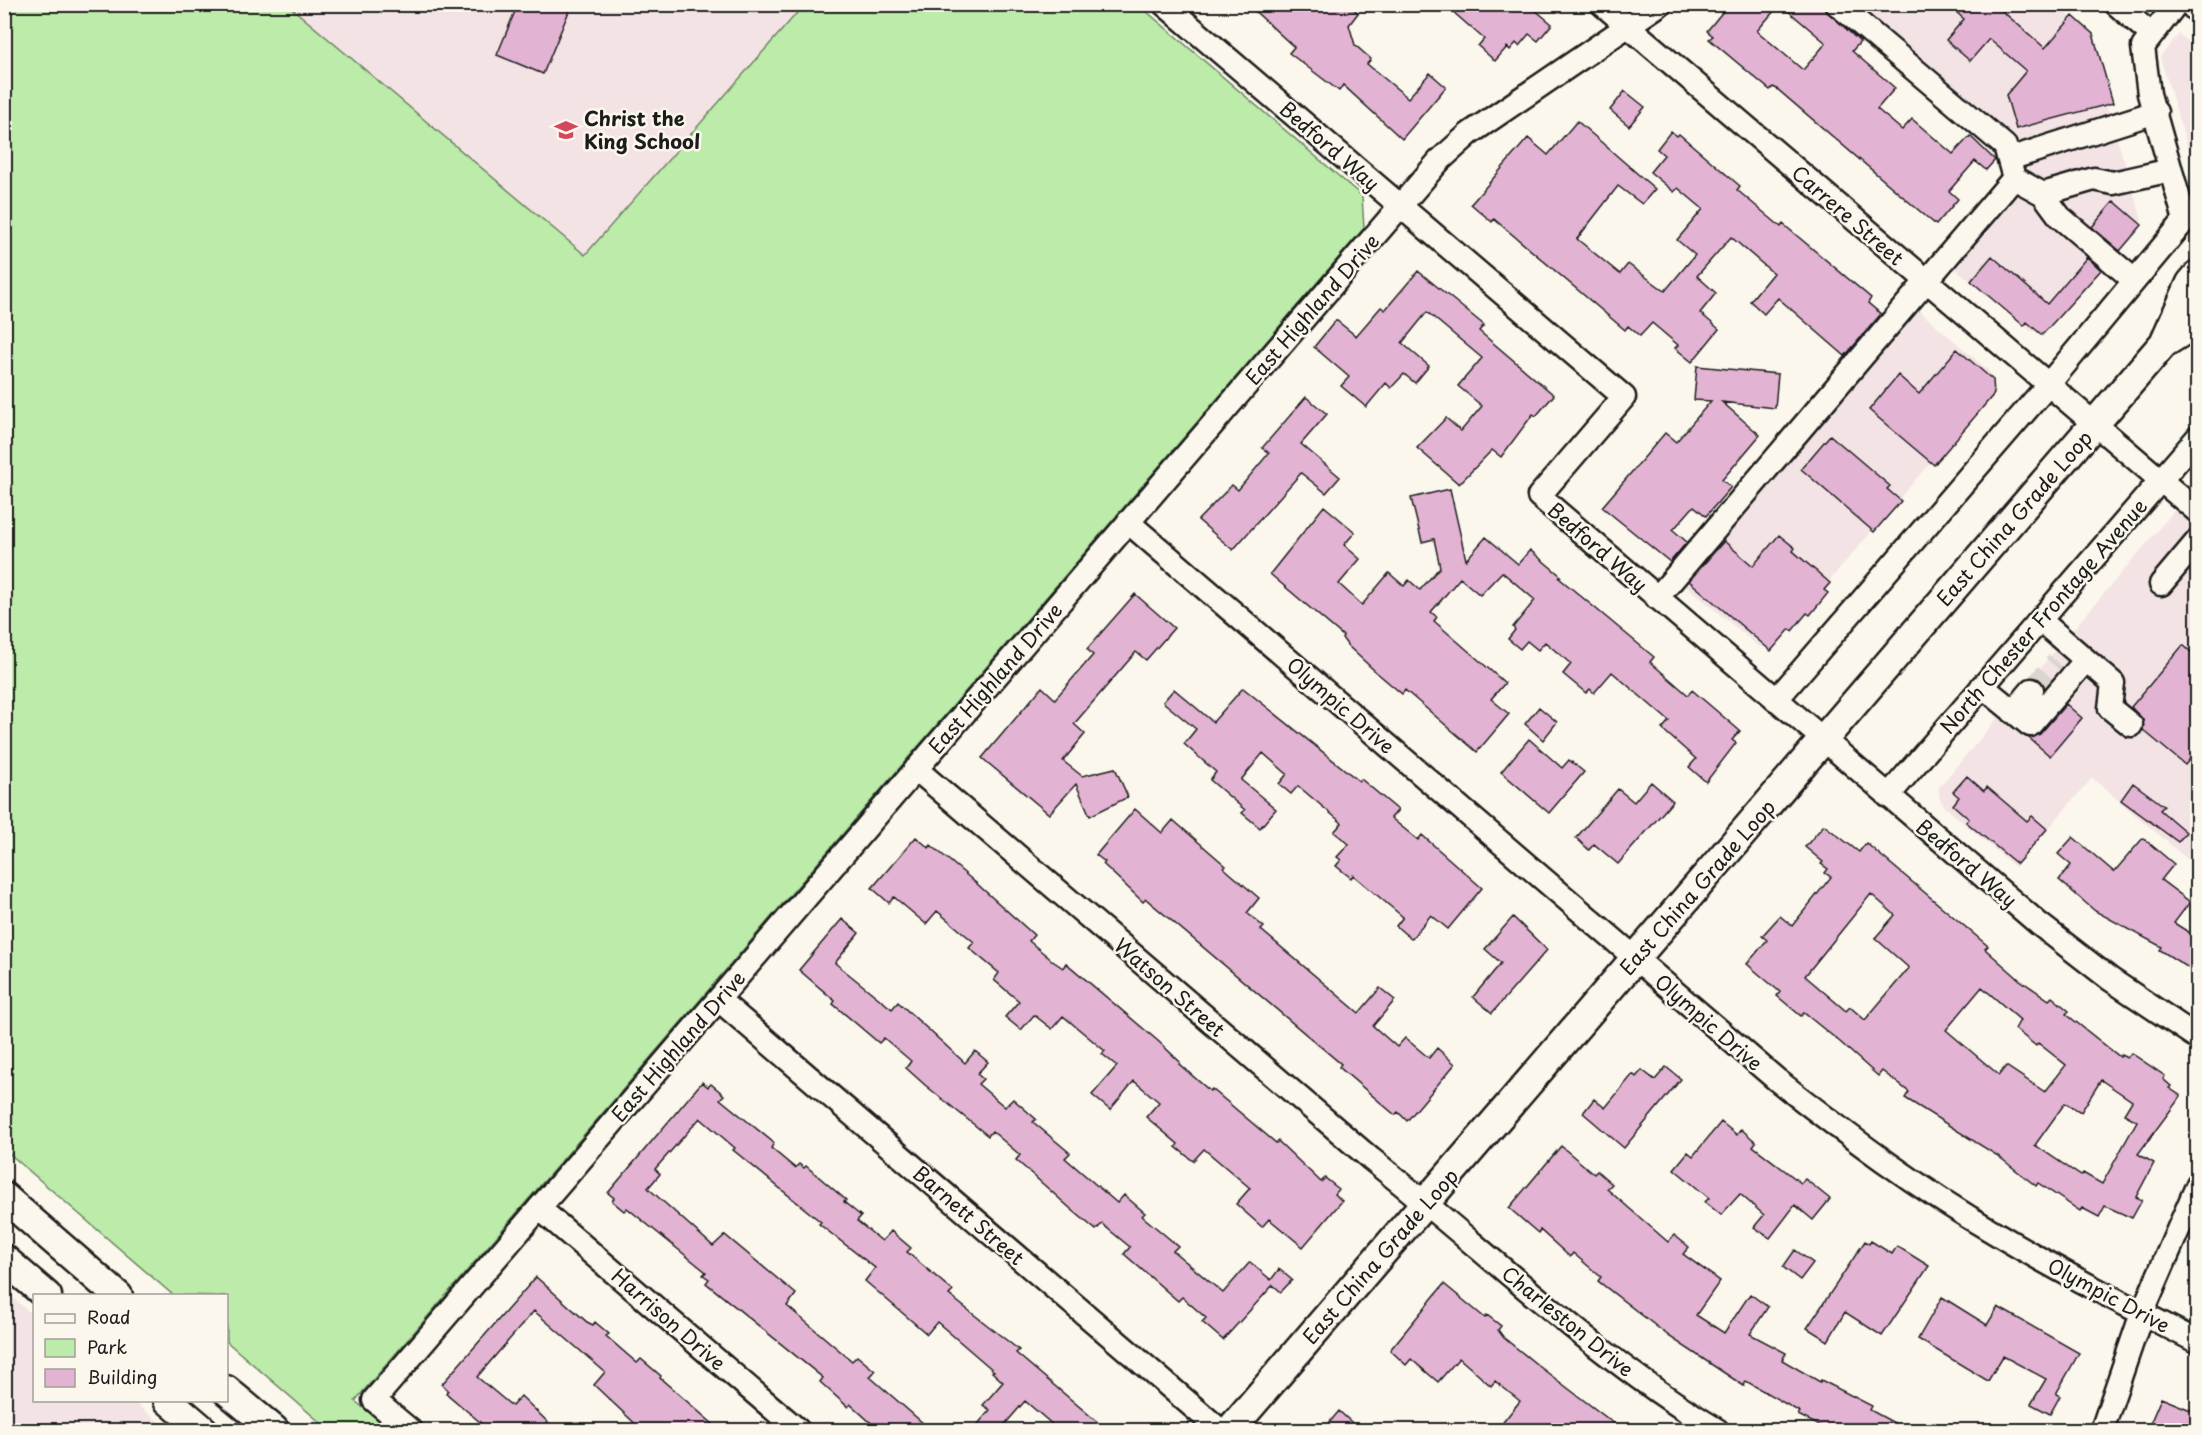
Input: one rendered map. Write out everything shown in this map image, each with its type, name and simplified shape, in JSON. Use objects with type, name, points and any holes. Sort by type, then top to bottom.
[{"type":"main road","points":[[2194,4],[2198,8]]},
{"type":"main road","name":"East China Grade Loop","points":[[1230,1431],[2164,343],[2191,283],[2198,275]]},
{"type":"main road","name":"East China Grade Loop","points":[[2164,343],[2198,322]]},
{"type":"main road","points":[[4,1197],[116,1294]]},
{"type":"main road","points":[[4,1258],[45,1294]]},
{"type":"main road","points":[[228,1392],[274,1431]]},
{"type":"main road","points":[[169,1402],[202,1431]]},
{"type":"street","name":"Bedford Way","points":[[1164,4],[1624,398],[1539,496],[2039,924],[2110,979],[2198,1038]]},
{"type":"street","name":"Carrere Street","points":[[1602,4],[2047,386],[2198,512]]},
{"type":"street","name":"East Highland Drive","points":[[410,1431],[374,1400],[1439,161],[1469,134],[1660,4]]},
{"type":"street","points":[[1837,4],[2005,146],[2011,168],[2043,194],[2060,217],[2134,280]]},
{"type":"street","points":[[2116,4],[2152,35]]},
{"type":"street","points":[[1776,700],[2047,386],[2185,220],[2149,94],[2143,47],[2176,4]]},
{"type":"street","points":[[1657,598],[1927,282],[2011,168],[2156,112]]},
{"type":"street","points":[[2043,194],[2094,179],[2113,183],[2170,170]]},
{"type":"street","name":"North Chester Frontage Avenue","points":[[1888,796],[2198,437]]},
{"type":"street","name":"Olympic Drive","points":[[1128,522],[1777,1080],[1847,1135],[1920,1186],[1996,1234],[2198,1342]]},
{"type":"street","points":[[2161,584],[2198,540]]},
{"type":"street","points":[[2040,620],[2071,656],[2113,683],[2110,708],[2131,725]]},
{"type":"street","points":[[1983,686],[2030,725],[2071,656]]},
{"type":"street","points":[[2013,712],[2032,690]]},
{"type":"street","name":"Watson Street","points":[[916,769],[1371,1159],[1426,1202]]},
{"type":"street","name":"Barnett Street","points":[[718,1000],[1220,1431]]},
{"type":"street","points":[[2102,1431],[2142,1313],[2198,1184]]},
{"type":"street","name":"Charleston Drive","points":[[1426,1202],[1576,1331],[1636,1377],[1717,1431]]},
{"type":"street","name":"Harrison Drive","points":[[539,1208],[798,1431]]},
{"type":"shaded area","name":"Christ the King School","points":[[288,5],[804,5],[585,255]]},
{"type":"shaded area","points":[[1853,5],[2056,5],[2083,27],[2142,220],[2051,326],[2041,331],[2031,331],[1952,266],[2012,196],[1996,127]]},
{"type":"shaded area","points":[[2179,34],[2197,49],[2197,172],[2194,169],[2160,57]]},
{"type":"shaded area","points":[[1916,308],[1988,370],[1994,379],[1993,389],[1778,641],[1769,647],[1758,646],[1680,581]]},
{"type":"shaded area","points":[[2197,484],[2198,859],[2193,864],[2092,778],[2015,867],[1945,807],[1939,797],[1939,787]]},
{"type":"shaded area","points":[[4,1290],[33,1315],[33,1402],[134,1402],[168,1430],[5,1430]]},
{"type":"green space","points":[[5,4],[288,5],[585,255],[804,5],[1139,5],[1362,196],[1364,228],[355,1401],[390,1430],[329,1430],[228,1343],[228,1294],[172,1294],[5,1150]]},
{"type":"building","points":[[518,4],[572,4],[543,74],[497,55]]},
{"type":"building","points":[[1247,4],[1349,4],[1358,13],[1349,25],[1355,45],[1371,59],[1367,64],[1408,98],[1430,73],[1446,87],[1402,139],[1343,85],[1339,91],[1289,53],[1294,47]]},
{"type":"building","points":[[1444,4],[1528,4],[1552,24],[1538,41],[1529,34],[1519,46],[1516,43],[1510,50],[1507,47],[1495,61],[1478,46],[1484,39]]},
{"type":"building","points":[[1729,4],[1780,4],[1820,4],[1860,42],[1852,51],[1895,88],[1877,109],[1902,130],[1912,119],[1953,154],[1970,136],[1995,160],[1986,170],[1975,161],[1949,191],[1958,199],[1936,225],[1777,89],[1773,87],[1770,90],[1709,39],[1713,36],[1707,31]],"holes":[[[1780,4],[1826,43],[1803,70],[1757,31]]]},
{"type":"building","points":[[1947,4],[1994,4],[2045,48],[2073,16],[2093,34],[2113,103],[2016,129],[2006,95],[2026,71],[1989,39],[1970,61],[1946,40],[1964,19]]},
{"type":"building","points":[[1625,91],[1645,107],[1629,126],[1610,110]]},
{"type":"building","points":[[1577,121],[1655,189],[1642,204],[1618,186],[1577,239],[1620,274],[1628,264],[1665,291],[1695,255],[1677,240],[1703,209],[1678,188],[1674,192],[1650,172],[1664,155],[1657,149],[1671,131],[1677,136],[1679,134],[1740,186],[1737,190],[1781,227],[1783,224],[1871,298],[1868,303],[1881,314],[1845,356],[1778,298],[1764,314],[1750,301],[1773,273],[1731,237],[1697,276],[1716,293],[1700,313],[1719,329],[1692,362],[1675,348],[1678,345],[1652,323],[1640,336],[1628,326],[1625,330],[1494,219],[1492,222],[1471,204],[1528,138],[1548,155]]},
{"type":"building","points":[[2114,201],[2142,225],[2120,251],[2092,227]]},
{"type":"building","points":[[1992,256],[2047,304],[2087,257],[2101,270],[2042,335],[2027,322],[2024,326],[1971,281]]},
{"type":"building","points":[[1418,271],[1484,325],[1479,331],[1554,395],[1536,416],[1533,414],[1501,457],[1492,450],[1459,484],[1417,448],[1446,418],[1461,431],[1482,406],[1458,386],[1482,358],[1427,312],[1402,343],[1429,366],[1415,383],[1404,374],[1391,388],[1386,383],[1366,407],[1341,386],[1349,377],[1314,347],[1336,320],[1356,336],[1381,307],[1385,310]]},
{"type":"building","points":[[1957,349],[1993,380],[1994,394],[1934,465],[1869,410],[1898,375],[1919,394]]},
{"type":"building","points":[[1697,366],[1778,374],[1775,408],[1722,402],[1760,435],[1722,480],[1731,487],[1706,516],[1694,506],[1673,530],[1687,542],[1670,562],[1602,507],[1665,433],[1676,442],[1711,401],[1694,400]]},
{"type":"building","points":[[1306,397],[1327,414],[1301,444],[1340,477],[1326,493],[1301,473],[1233,550],[1198,520],[1232,485],[1238,490],[1269,453],[1262,448]]},
{"type":"building","points":[[1830,435],[1890,486],[1887,489],[1901,501],[1874,532],[1801,469]]},
{"type":"building","points":[[1450,489],[1466,560],[1486,537],[1518,564],[1530,550],[1561,576],[1559,578],[1654,657],[1650,662],[1688,695],[1692,690],[1740,731],[1732,740],[1736,743],[1706,782],[1689,767],[1696,759],[1662,729],[1669,721],[1612,672],[1594,693],[1590,689],[1586,693],[1563,674],[1571,664],[1545,642],[1538,650],[1527,641],[1520,649],[1508,639],[1515,630],[1513,627],[1535,600],[1502,572],[1480,595],[1460,578],[1431,612],[1437,617],[1434,621],[1505,683],[1491,699],[1509,714],[1477,752],[1405,690],[1402,694],[1376,672],[1348,646],[1343,636],[1270,574],[1324,506],[1355,532],[1344,545],[1360,559],[1339,584],[1362,605],[1389,573],[1404,586],[1409,580],[1420,590],[1440,567],[1434,539],[1422,542],[1411,498]]},
{"type":"building","points":[[1779,535],[1795,548],[1793,551],[1830,583],[1824,590],[1828,593],[1810,615],[1807,613],[1771,651],[1689,581],[1724,541],[1753,566]]},
{"type":"building","points":[[1135,594],[1174,628],[1146,660],[1136,652],[1074,724],[1085,734],[1063,761],[1082,776],[1115,768],[1128,797],[1090,816],[1076,784],[1049,814],[982,758],[1042,687],[1055,699],[1093,655],[1087,649]]},
{"type":"building","points":[[2183,645],[2198,658],[2198,749],[2185,765],[2143,730],[2143,720],[2131,707]]},
{"type":"building","points":[[1243,688],[1359,781],[1361,779],[1398,810],[1391,818],[1418,840],[1422,835],[1482,888],[1448,929],[1431,915],[1411,939],[1396,926],[1403,917],[1353,875],[1351,878],[1336,866],[1341,860],[1337,857],[1349,844],[1334,832],[1342,823],[1298,786],[1291,794],[1279,784],[1287,774],[1263,753],[1241,780],[1276,809],[1260,828],[1242,813],[1245,810],[1210,780],[1216,772],[1184,744],[1196,729],[1163,702],[1174,689],[1213,722]]},
{"type":"building","points":[[2066,704],[2082,718],[2050,756],[2029,738],[2040,734]]},
{"type":"building","points":[[1539,707],[1557,722],[1543,740],[1525,724]]},
{"type":"building","points":[[1529,739],[1562,768],[1569,760],[1584,772],[1549,813],[1501,772]]},
{"type":"building","points":[[1967,776],[1984,791],[1987,787],[2027,821],[2032,816],[2047,829],[2017,864],[1966,822],[1969,819],[1953,805],[1959,797],[1953,792]]},
{"type":"building","points":[[1651,782],[1673,801],[1618,864],[1594,844],[1589,850],[1576,838],[1618,789],[1634,802]]},
{"type":"building","points":[[2133,783],[2164,806],[2160,810],[2186,832],[2178,842],[2121,800]]},
{"type":"building","points":[[1135,809],[1162,833],[1173,820],[1226,866],[1224,868],[1259,898],[1247,913],[1264,927],[1261,930],[1359,1013],[1380,988],[1395,1000],[1373,1026],[1397,1047],[1405,1038],[1429,1058],[1437,1048],[1455,1064],[1407,1121],[1398,1112],[1395,1115],[1339,1067],[1341,1064],[1146,899],[1143,902],[1103,864],[1105,862],[1096,855]]},
{"type":"building","points":[[1824,825],[1859,852],[1866,843],[1988,946],[1985,949],[2020,980],[2049,1000],[2052,997],[2069,1011],[2066,1014],[2120,1057],[2121,1055],[2127,1058],[2131,1053],[2165,1076],[2163,1079],[2171,1086],[2169,1088],[2181,1096],[2138,1154],[2154,1163],[2136,1197],[2142,1200],[2132,1218],[2105,1206],[2099,1217],[2082,1208],[2080,1211],[2038,1183],[2036,1186],[1998,1156],[1905,1098],[1909,1092],[1882,1071],[1878,1076],[1804,1013],[1801,1016],[1777,996],[1780,992],[1747,964],[1767,940],[1762,936],[1780,916],[1792,926],[1831,877],[1825,873],[1828,869],[1821,864],[1823,862],[1805,847]],"holes":[[[1871,894],[1895,915],[1875,938],[1909,968],[1865,1020],[1850,1007],[1846,1011],[1805,976]],[[1982,987],[2020,1020],[2015,1029],[2036,1046],[2038,1043],[2066,1065],[2045,1092],[2006,1066],[1999,1075],[1946,1030]],[[2101,1080],[2132,1101],[2124,1114],[2137,1121],[2102,1184],[2083,1173],[2081,1176],[2035,1145],[2065,1103],[2081,1112]]]},
{"type":"building","points":[[916,837],[929,848],[931,845],[1034,935],[1029,941],[1054,962],[1063,968],[1066,963],[1158,1041],[1180,1062],[1179,1064],[1210,1091],[1212,1089],[1276,1143],[1278,1141],[1321,1182],[1325,1178],[1339,1189],[1335,1194],[1342,1201],[1303,1247],[1269,1219],[1262,1227],[1236,1204],[1250,1188],[1204,1149],[1193,1161],[1176,1147],[1178,1144],[1146,1117],[1159,1102],[1134,1081],[1110,1110],[1092,1095],[1117,1066],[1102,1054],[1105,1051],[1063,1016],[1052,1029],[1034,1015],[1021,1030],[1005,1017],[1019,1001],[994,980],[999,973],[969,948],[974,942],[937,911],[926,924],[894,897],[889,903],[872,888]]},
{"type":"building","points":[[2073,837],[2114,872],[2143,838],[2174,864],[2161,880],[2190,902],[2174,923],[2198,938],[2198,974],[2160,950],[2162,947],[2095,911],[2059,880],[2071,865],[2058,854]]},
{"type":"building","points":[[1513,917],[1547,950],[1492,1013],[1473,997],[1501,963],[1485,949]]},
{"type":"building","points":[[842,919],[859,933],[835,963],[892,1009],[898,1002],[965,1063],[975,1051],[988,1062],[977,1074],[983,1079],[978,1084],[1005,1107],[1013,1099],[1036,1119],[1033,1122],[1070,1153],[1065,1158],[1117,1203],[1124,1195],[1145,1213],[1142,1216],[1178,1246],[1173,1251],[1223,1293],[1250,1262],[1271,1280],[1279,1269],[1292,1280],[1281,1292],[1273,1285],[1223,1340],[1202,1322],[1206,1318],[1182,1297],[1178,1301],[1124,1254],[1130,1247],[1102,1224],[1096,1230],[1016,1160],[1020,1155],[992,1131],[988,1136],[925,1085],[906,1068],[911,1061],[884,1038],[879,1043],[833,1004],[835,1001],[799,970]]},
{"type":"building","points":[[1666,1067],[1681,1079],[1624,1148],[1583,1113],[1594,1099],[1605,1108],[1633,1074],[1636,1077],[1642,1070],[1655,1080]]},
{"type":"building","points":[[702,1082],[708,1087],[711,1084],[724,1095],[720,1099],[774,1143],[771,1148],[795,1168],[799,1164],[804,1168],[806,1166],[846,1200],[844,1202],[861,1216],[857,1221],[882,1241],[891,1231],[911,1248],[907,1252],[953,1291],[949,1295],[1019,1350],[1016,1353],[1108,1431],[1060,1431],[1025,1401],[999,1431],[972,1431],[990,1410],[983,1405],[1003,1382],[992,1372],[994,1371],[937,1322],[927,1334],[865,1281],[875,1268],[819,1224],[821,1222],[733,1150],[735,1148],[700,1118],[655,1169],[660,1174],[648,1188],[713,1246],[725,1235],[796,1294],[787,1306],[852,1361],[857,1356],[875,1371],[870,1377],[932,1431],[880,1431],[850,1404],[848,1407],[820,1382],[823,1378],[706,1283],[709,1279],[703,1275],[706,1272],[627,1208],[624,1211],[612,1201],[614,1198],[608,1193]]},
{"type":"building","points":[[1721,1122],[1737,1135],[1741,1129],[1756,1142],[1753,1146],[1801,1183],[1805,1179],[1830,1199],[1813,1220],[1795,1205],[1770,1238],[1754,1227],[1764,1215],[1740,1194],[1721,1215],[1705,1202],[1709,1198],[1674,1169],[1688,1152],[1693,1156]]},
{"type":"building","points":[[1561,1146],[1594,1174],[1597,1171],[1612,1184],[1607,1189],[1668,1242],[1674,1235],[1689,1247],[1683,1254],[1720,1281],[1696,1315],[1724,1333],[1750,1294],[1768,1307],[1750,1334],[1786,1353],[1782,1360],[1820,1382],[1821,1380],[1872,1406],[1870,1410],[1909,1431],[1830,1431],[1798,1415],[1800,1412],[1746,1381],[1744,1386],[1670,1337],[1598,1281],[1601,1277],[1573,1253],[1570,1257],[1540,1230],[1538,1233],[1509,1208]]},
{"type":"building","points":[[1865,1241],[1869,1244],[1871,1241],[1892,1254],[1897,1246],[1929,1266],[1882,1336],[1845,1312],[1828,1341],[1807,1328]]},
{"type":"building","points":[[1795,1250],[1813,1263],[1800,1280],[1783,1267]]},
{"type":"building","points":[[536,1277],[587,1322],[593,1325],[595,1322],[609,1334],[606,1336],[637,1363],[641,1359],[721,1431],[643,1431],[594,1385],[605,1372],[534,1311],[477,1377],[512,1406],[521,1396],[557,1431],[475,1431],[481,1423],[446,1393],[448,1390],[442,1384]]},
{"type":"building","points":[[1444,1284],[1485,1318],[1487,1315],[1501,1326],[1498,1330],[1504,1338],[1624,1431],[1496,1431],[1520,1401],[1495,1381],[1491,1386],[1459,1358],[1438,1382],[1411,1359],[1406,1365],[1390,1350]]},
{"type":"building","points":[[1942,1297],[1987,1325],[1998,1307],[2079,1353],[2056,1394],[2060,1396],[2050,1414],[2031,1404],[2046,1379],[2003,1356],[1988,1381],[1918,1339]]},
{"type":"building","points":[[2161,1398],[2198,1413],[2194,1431],[2165,1431],[2150,1424]]},
{"type":"building","points":[[1339,1411],[1361,1431],[1322,1431]]},
{"type":"tunnel","points":[[2032,690],[2057,662]]},
{"type":"place","name":"Christ the King School","points":[[566,130]]}]
